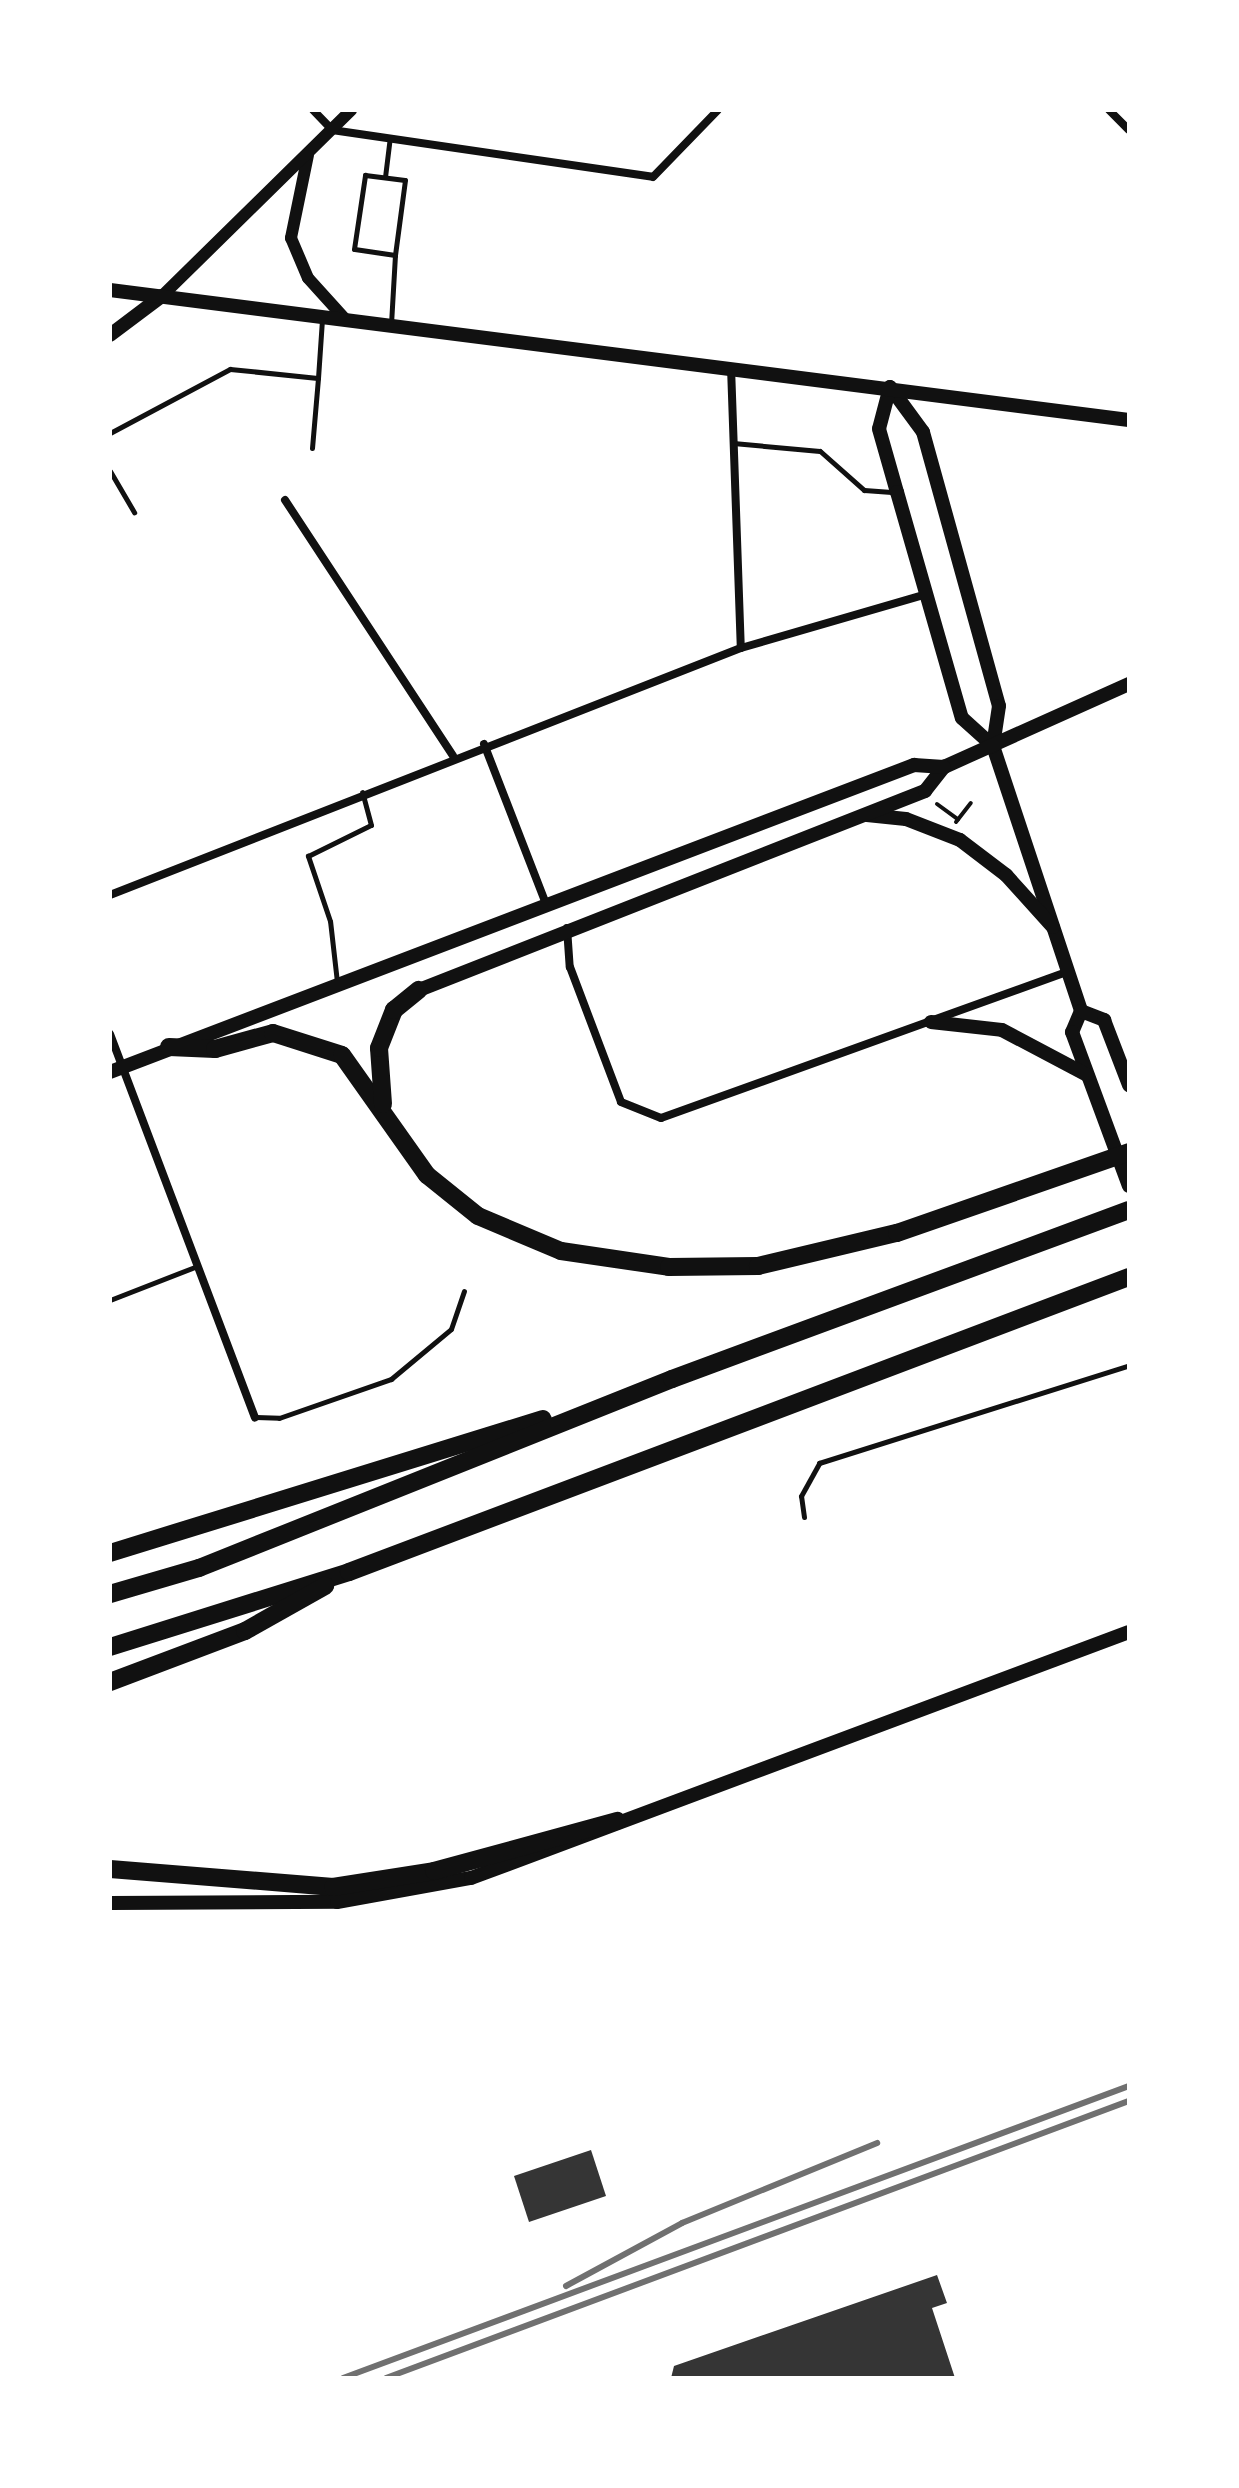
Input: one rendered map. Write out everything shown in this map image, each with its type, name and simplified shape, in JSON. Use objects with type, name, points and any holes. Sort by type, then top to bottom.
[{"type":"highway","points":[[386,1119],[376,1077],[379,1048],[394,1010],[419,990]]},
{"type":"highway","points":[[169,1047],[215,1049],[273,1033],[296,1035],[342,1055],[427,1175],[478,1216],[561,1251],[669,1267],[758,1266],[897,1233],[1129,1152]]},
{"type":"highway","points":[[110,1594],[199,1568],[672,1379],[1129,1210]]},
{"type":"highway","points":[[110,1647],[349,1572],[1127,1278]]},
{"type":"highway","points":[[110,1553],[672,1379]]},
{"type":"highway","points":[[110,1682],[245,1631],[349,1572]]},
{"type":"highway","points":[[110,1869],[333,1887],[434,1871],[617,1821]]},
{"type":"main road","points":[[110,290],[890,387],[1129,420]]},
{"type":"main road","points":[[110,335],[162,296]]},
{"type":"main road","points":[[890,387],[879,429],[897,492],[962,718],[993,746]]},
{"type":"main road","points":[[890,387],[923,432],[999,706],[993,746],[1081,1011],[1072,1032],[1129,1186]]},
{"type":"main road","points":[[116,1069],[337,982],[914,765],[944,767],[1129,684]]},
{"type":"main road","points":[[419,990],[567,928],[925,791],[944,767]]},
{"type":"main road","points":[[863,814],[906,819],[960,840],[1006,875],[1053,927]]},
{"type":"main road","points":[[1081,1011],[1104,1020],[1129,1082]]},
{"type":"main road","points":[[931,1022],[1002,1030],[1087,1075]]},
{"type":"main road","points":[[110,1903],[281,1904],[399,1894],[556,1852],[617,1821],[1129,1632]]},
{"type":"street","points":[[313,110],[332,130],[653,177],[718,110]]},
{"type":"street","points":[[162,296],[351,110]]},
{"type":"street","points":[[1109,110],[1129,130]]},
{"type":"street","points":[[309,152],[292,206],[291,238],[308,278],[345,319]]},
{"type":"street","points":[[731,367],[741,648]]},
{"type":"street","points":[[285,500],[453,756]]},
{"type":"street","points":[[110,895],[453,756],[741,648],[927,594]]},
{"type":"street","points":[[484,744],[546,904]]},
{"type":"street","points":[[567,928],[570,967],[609,1074],[621,1102],[641,1115],[690,1109],[1067,972]]},
{"type":"street","points":[[110,1034],[116,1069],[255,1417]]},
{"type":"lane","points":[[385,177],[390,138]]},
{"type":"lane","points":[[391,324],[395,255],[405,180],[365,175],[354,249],[395,255]]},
{"type":"lane","points":[[312,448],[322,316]]},
{"type":"lane","points":[[110,433],[230,369],[318,378]]},
{"type":"lane","points":[[732,443],[820,451],[864,490],[897,492]]},
{"type":"lane","points":[[110,471],[134,512]]},
{"type":"lane","points":[[337,982],[330,921],[308,856],[371,825],[362,792]]},
{"type":"lane","points":[[110,1300],[197,1266]]},
{"type":"lane","points":[[255,1417],[279,1418],[391,1379],[451,1329],[464,1291]]},
{"type":"lane","points":[[804,1517],[801,1496],[819,1463],[1129,1365]]},
{"type":"path","points":[[952,827],[971,803]]},
{"type":"path","points":[[937,804],[958,819]]},
{"type":"building","points":[[591,2150],[606,2196],[529,2222],[514,2176]]},
{"type":"building","points":[[937,2275],[947,2303],[932,2308],[955,2378],[671,2378],[674,2366]]},
{"type":"railway","points":[[343,2378],[1129,2086]]},
{"type":"railway","points":[[386,2378],[1129,2101]]},
{"type":"railway","points":[[566,2286],[682,2223],[877,2143]]}]
